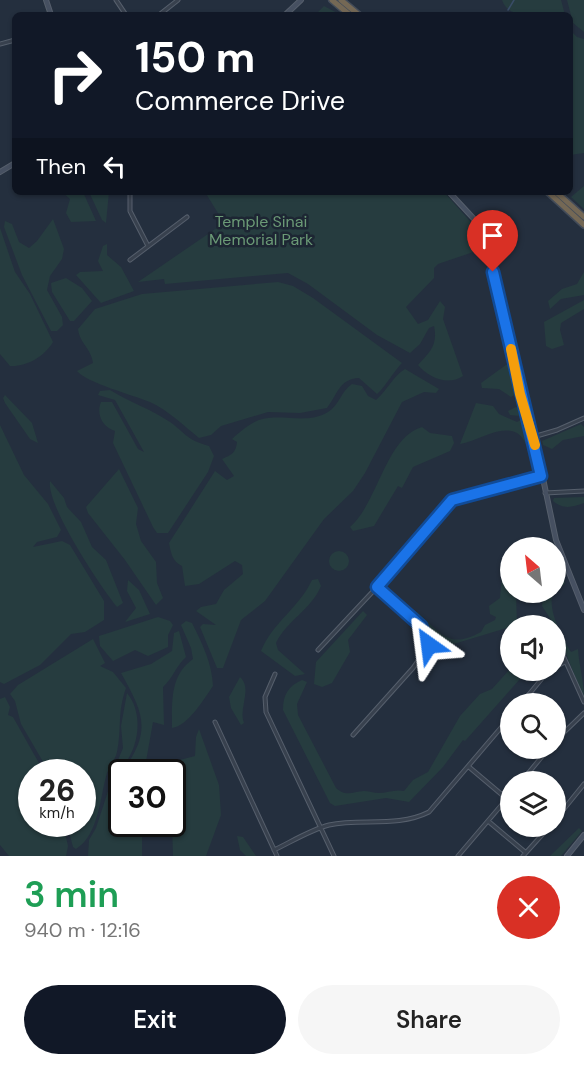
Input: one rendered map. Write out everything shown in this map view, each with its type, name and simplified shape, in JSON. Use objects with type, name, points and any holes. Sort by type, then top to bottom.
[{"type":"highway","points":[[332,0],[346,12]]},
{"type":"highway","points":[[341,0],[355,12]]},
{"type":"highway","points":[[551,195],[584,225]]},
{"type":"highway","points":[[559,195],[584,217]]},
{"type":"street","points":[[163,12],[178,0]]},
{"type":"street","points":[[288,12],[301,0]]},
{"type":"street","points":[[130,195],[129,211],[148,246]]},
{"type":"street","points":[[452,195],[475,220],[489,243],[500,307],[556,540],[584,610]]},
{"type":"street","points":[[130,260],[187,217]]},
{"type":"street","points":[[533,437],[557,430],[584,417]]},
{"type":"street","points":[[318,650],[377,587],[452,500],[541,476]]},
{"type":"street","points":[[545,493],[584,491]]},
{"type":"street","points":[[353,735],[413,668],[429,645],[421,626],[377,587]]},
{"type":"street","points":[[566,664],[584,702]]},
{"type":"street","points":[[275,674],[265,697],[266,712],[319,829],[334,856]]},
{"type":"street","points":[[530,693],[540,681]]},
{"type":"street","points":[[566,730],[584,713]]},
{"type":"street","points":[[215,722],[277,856]]},
{"type":"street","points":[[274,850],[330,825],[416,819],[429,812],[500,729]]},
{"type":"street","points":[[530,771],[540,759]]},
{"type":"street","points":[[469,767],[500,793]]},
{"type":"street","points":[[566,806],[584,784]]},
{"type":"street","points":[[458,856],[500,807]]},
{"type":"street","points":[[488,821],[524,854],[540,837]]},
{"type":"street","points":[[567,856],[584,835]]},
{"type":"green space","points":[[502,0],[561,0],[564,12],[512,12]]},
{"type":"green space","points":[[567,0],[584,0],[584,32],[573,23],[573,12],[570,12]]},
{"type":"green space","points":[[324,6],[335,12],[318,12]]},
{"type":"green space","points":[[573,33],[584,39],[584,153],[573,155]]},
{"type":"green space","points":[[584,186],[584,209],[571,197]]},
{"type":"green space","points":[[65,195],[84,195],[96,221],[71,222],[66,213],[70,199]]},
{"type":"green space","points":[[90,195],[109,195],[106,223],[102,220]]},
{"type":"green space","name":"Temple Sinai Memorial Park","points":[[207,195],[447,195],[476,228],[485,248],[438,264],[434,268],[434,278],[406,307],[418,324],[428,320],[440,301],[445,307],[443,319],[463,376],[451,380],[439,379],[428,374],[418,365],[434,343],[434,326],[429,328],[420,344],[410,353],[377,335],[308,284],[288,273],[165,284],[164,279],[138,282],[224,223]]},
{"type":"green space","points":[[53,219],[64,249],[62,259],[50,276],[47,290],[62,317],[63,325],[57,331],[51,331],[22,275],[4,227],[5,221],[12,224],[19,242],[29,248]]},
{"type":"green space","points":[[0,228],[15,272],[30,294],[53,342],[40,356],[28,363],[16,366],[10,366],[0,354]]},
{"type":"green space","points":[[107,244],[107,255],[121,267],[134,291],[101,303],[76,275],[80,272],[103,271],[98,261],[103,246]]},
{"type":"green space","points":[[584,272],[584,295],[561,299],[550,309],[548,301],[562,289],[577,284]]},
{"type":"green space","points":[[66,278],[82,288],[92,301],[74,321],[70,321],[52,292],[51,283]]},
{"type":"green space","points":[[278,282],[293,286],[313,298],[402,363],[377,394],[359,378],[352,379],[343,384],[327,408],[300,413],[268,412],[221,426],[211,435],[199,438],[176,418],[150,402],[90,380],[77,371],[93,363],[78,329],[95,309],[142,294]]},
{"type":"green space","points":[[584,300],[584,309],[561,323],[560,330],[564,345],[552,349],[546,346],[544,322]]},
{"type":"green space","points":[[510,362],[516,394],[511,397],[499,389],[482,388],[481,383]]},
{"type":"green space","points":[[405,369],[439,389],[436,393],[424,392],[402,402],[365,473],[353,491],[324,519],[265,601],[241,620],[223,668],[217,668],[200,627],[203,624],[216,625],[196,611],[201,607],[216,604],[224,590],[243,574],[242,565],[235,561],[199,584],[185,586],[182,566],[174,559],[169,543],[215,471],[227,480],[234,476],[222,459],[236,449],[237,442],[232,439],[259,420],[320,416],[332,409],[352,384],[362,386],[368,396],[376,400]]},
{"type":"green space","points":[[110,390],[163,417],[191,439],[209,446],[214,456],[208,472],[168,533],[157,533],[153,527],[113,443],[115,431],[101,419],[99,411],[101,402],[112,402],[138,449],[144,452],[115,400],[98,395],[100,391]]},
{"type":"green space","points":[[5,395],[32,423],[38,443],[30,439],[5,403],[3,398]]},
{"type":"green space","points":[[476,403],[493,406],[499,414],[517,422],[521,420],[520,416],[510,415],[508,411],[516,407],[521,410],[534,457],[520,436],[510,431],[503,430],[460,444]]},
{"type":"green space","points":[[581,424],[584,427],[584,436],[563,440],[552,449],[543,445],[542,441]]},
{"type":"green space","points":[[0,425],[24,475],[48,504],[61,530],[57,537],[37,542],[33,547],[62,541],[70,545],[104,601],[104,620],[85,632],[71,634],[40,665],[4,684],[0,682]]},
{"type":"green space","points":[[422,427],[430,433],[452,436],[454,443],[450,451],[413,467],[402,488],[398,486],[374,526],[353,531],[350,527],[368,503],[400,443],[410,433]]},
{"type":"green space","points":[[119,469],[138,508],[136,524],[141,541],[156,562],[157,583],[163,598],[156,605],[125,560],[88,513],[86,507]]},
{"type":"green space","points":[[50,481],[64,498],[67,507],[81,522],[92,547],[106,560],[123,603],[117,607],[87,564],[65,526],[56,508]]},
{"type":"green space","points":[[584,497],[584,503],[572,506],[564,507],[553,501],[554,498]]},
{"type":"green space","points":[[335,551],[343,551],[349,557],[349,565],[343,571],[335,571],[329,565],[329,557]]},
{"type":"green space","points":[[318,579],[321,586],[317,594],[286,628],[276,643],[278,650],[305,674],[295,676],[261,651],[272,632],[307,590],[312,580]]},
{"type":"green space","points":[[128,580],[139,590],[150,614],[125,622],[136,608],[127,591]]},
{"type":"green space","points":[[500,598],[500,603],[516,603],[517,615],[500,615],[500,630],[447,646],[414,615],[417,612],[446,637],[460,639],[481,632],[485,625],[495,620],[496,617],[490,614],[489,606]]},
{"type":"green space","points":[[542,603],[552,603],[554,615],[548,615]]},
{"type":"green space","points":[[363,611],[367,615],[348,640],[350,652],[332,683],[322,687],[314,684],[316,662]]},
{"type":"green space","points":[[158,617],[170,621],[173,625],[168,635],[168,647],[148,656],[135,650],[113,661],[100,646],[99,636]]},
{"type":"green space","points":[[186,621],[192,623],[203,646],[211,669],[213,686],[190,717],[172,728],[176,681],[185,665],[193,659],[181,625]]},
{"type":"green space","points":[[179,631],[186,657],[163,687],[164,725],[153,722],[146,759],[131,759],[138,745],[141,722],[135,700],[121,673],[151,664],[172,651],[174,633]]},
{"type":"green space","points":[[93,639],[105,663],[100,666],[113,672],[126,688],[116,755],[114,759],[108,759],[108,771],[96,820],[96,759],[41,759],[21,724],[15,701],[10,694],[18,685]]},
{"type":"green space","points":[[566,642],[571,652],[578,649],[584,699],[566,654]]},
{"type":"green space","points":[[240,677],[245,687],[244,723],[241,725],[231,708],[229,697]]},
{"type":"green space","points":[[302,680],[307,682],[297,704],[298,715],[336,788],[346,793],[404,791],[413,780],[428,772],[460,716],[480,694],[492,689],[500,680],[518,681],[508,693],[500,693],[500,701],[409,802],[386,798],[335,806],[330,803],[283,710],[285,695],[290,688]]},
{"type":"green space","points":[[127,693],[137,714],[138,726],[133,750],[128,759],[118,759],[123,748],[121,726]]},
{"type":"green space","points":[[5,697],[10,707],[8,715],[13,717],[37,759],[18,759],[18,837],[66,837],[68,846],[66,856],[9,856],[0,845],[0,699]]},
{"type":"green space","points":[[199,729],[219,785],[221,815],[206,856],[173,856],[172,837],[186,837],[186,759],[184,759],[195,756]]},
{"type":"green space","points":[[108,791],[108,837],[142,837],[142,856],[88,856],[89,840],[91,837],[96,837],[96,828]]},
{"type":"green space","points":[[579,828],[582,831],[561,856],[550,856]]},
{"type":"green space","points":[[237,836],[243,837],[256,856],[246,856],[240,850]]},
{"type":"green space","points":[[70,837],[88,837],[76,849],[73,847]]},
{"type":"waterway","points":[[508,10],[514,0]]},
{"type":"slow traffic","points":[[511,349],[520,394],[535,445]]},
{"type":"route","points":[[429,645],[421,626],[377,587],[446,504],[462,496],[541,476],[537,450],[520,394],[515,363],[493,272]]}]
